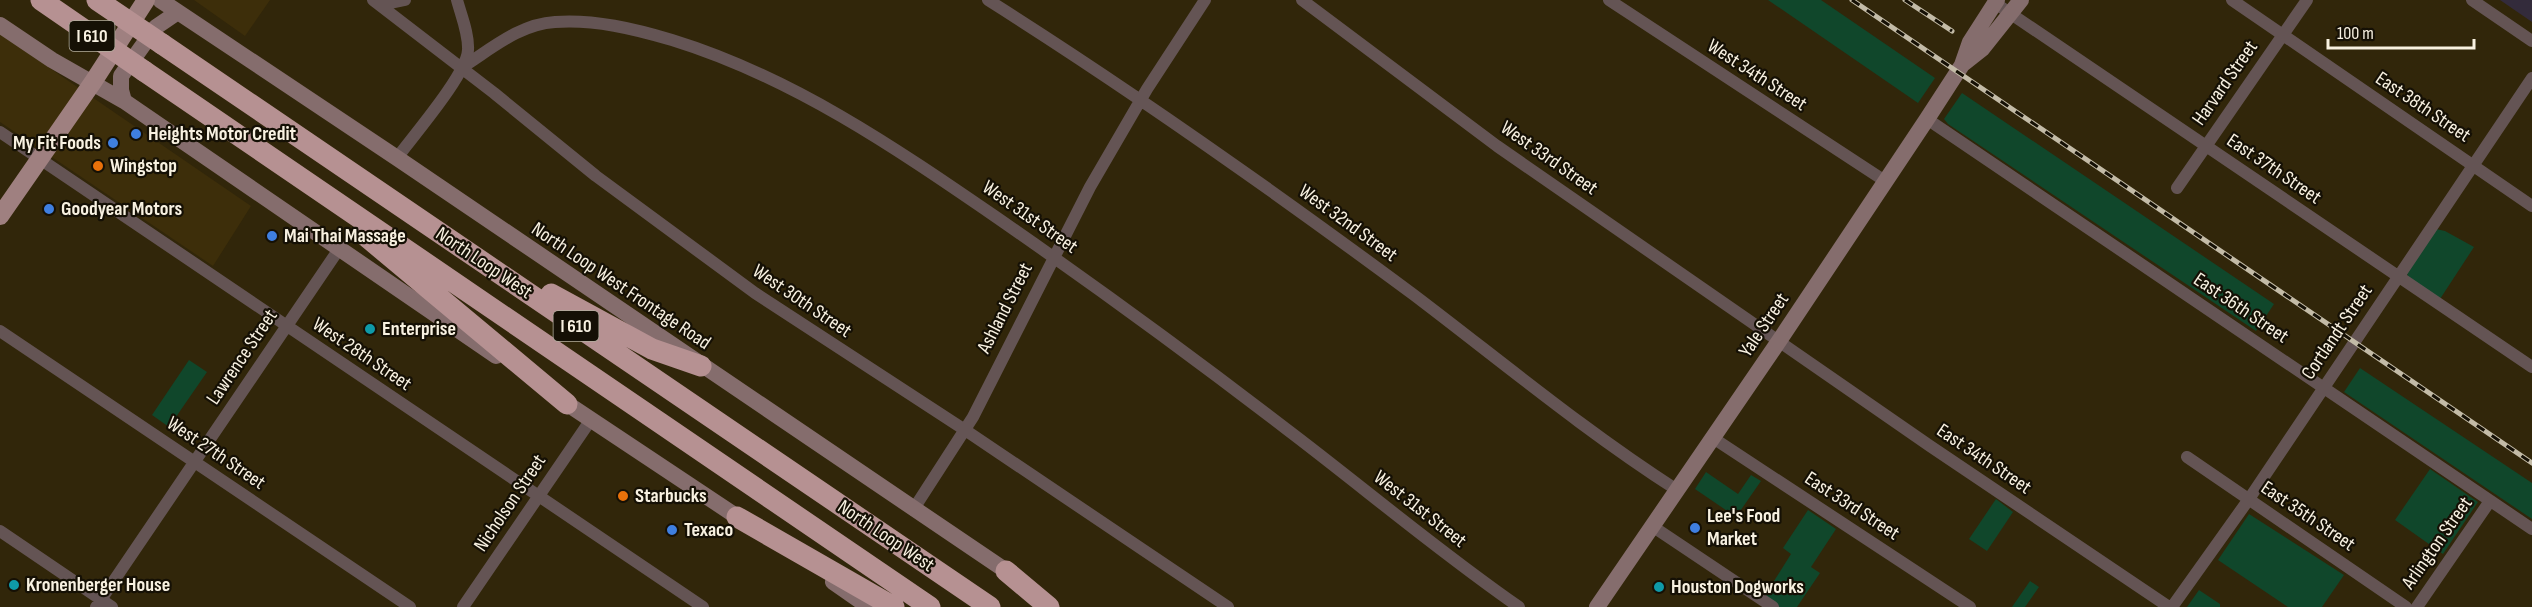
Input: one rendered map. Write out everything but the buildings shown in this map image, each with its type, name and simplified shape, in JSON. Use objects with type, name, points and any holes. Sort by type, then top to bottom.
[{"type":"highway","name":"North Loop West","points":[[40,0],[930,607]]},
{"type":"highway","name":"North Loop West","points":[[97,0],[990,607]]},
{"type":"highway","points":[[260,149],[567,404]]},
{"type":"highway","points":[[452,241],[652,349],[701,366]]},
{"type":"highway","points":[[737,517],[894,607]]},
{"type":"highway","points":[[1006,571],[1049,607]]},
{"type":"main road","points":[[0,216],[93,82],[146,0]]},
{"type":"main road","name":"North Loop West Frontage Road","points":[[160,0],[397,158],[1058,607]]},
{"type":"main road","name":"Yale Street","points":[[1962,65],[1982,49],[2012,15],[2021,0]]},
{"type":"main road","name":"Yale Street","points":[[1597,607],[1927,119],[1962,65],[1970,42],[1996,2]]},
{"type":"main road","points":[[124,101],[121,90],[122,76],[156,27],[178,12]]},
{"type":"main road","points":[[0,25],[52,60],[124,101],[590,420],[737,517],[848,601],[869,607]]},
{"type":"street","points":[[377,3],[405,0]]},
{"type":"street","points":[[397,158],[461,68],[468,53],[468,42],[457,0]]},
{"type":"street","name":"West 32nd Street","points":[[988,0],[1141,99],[1307,216],[1585,426],[1677,490]]},
{"type":"street","name":"Ashland Street","points":[[913,510],[965,430],[1053,256],[1141,99],[1205,0]]},
{"type":"street","name":"West 33rd Street","points":[[1302,0],[1497,146],[1779,341]]},
{"type":"street","name":"West 34th Street","points":[[1609,0],[1885,181]]},
{"type":"street","name":"East 38th Street","points":[[2232,0],[2532,206]]},
{"type":"street","name":"Harvard Street","points":[[2176,188],[2307,0]]},
{"type":"street","points":[[2472,0],[2532,41]]},
{"type":"street","name":"East 37th Street","points":[[1996,2],[2532,367]]},
{"type":"street","name":"West 30th Street","points":[[377,3],[596,177],[755,293],[965,430],[1228,607]]},
{"type":"street","name":"West 31st Street","points":[[461,68],[492,47],[524,30],[552,22],[578,22],[616,26],[678,42],[778,82],[854,122],[1053,256],[1285,428],[1436,546],[1519,607]]},
{"type":"street","name":"Cortlandt Street","points":[[2170,607],[2249,499],[2532,78]]},
{"type":"street","name":"East 36th Street","points":[[1927,119],[2532,529]]},
{"type":"street","name":"West 28th Street","points":[[0,132],[703,607]]},
{"type":"street","name":"Lawrence Street","points":[[99,603],[339,249]]},
{"type":"street","name":"West 27th Street","points":[[0,331],[410,607]]},
{"type":"street","name":"East 34th Street","points":[[1779,341],[2170,607]]},
{"type":"street","name":"Nicholson Street","points":[[463,607],[590,420]]},
{"type":"street","name":"East 33rd Street","points":[[1713,438],[1970,607]]},
{"type":"street","name":"East 35th Street","points":[[2187,457],[2406,607]]},
{"type":"street","name":"Arlington Street","points":[[2417,607],[2490,501]]},
{"type":"street","points":[[1652,526],[1773,607]]},
{"type":"street","points":[[0,531],[99,603],[112,607]]},
{"type":"shaded area","points":[[194,0],[270,0],[245,36]]},
{"type":"shaded area","points":[[2500,0],[2532,0],[2532,22]]},
{"type":"shaded area","points":[[0,34],[251,206],[213,266],[0,122]]},
{"type":"green space","points":[[1768,0],[1821,0],[1935,78],[1918,103]]},
{"type":"green space","points":[[1962,93],[2274,304],[2256,331],[1948,124],[1944,119]]},
{"type":"green space","points":[[2436,229],[2445,231],[2474,247],[2440,299],[2408,277],[2407,273]]},
{"type":"green space","points":[[189,360],[207,372],[169,427],[152,415]]},
{"type":"green space","points":[[2360,368],[2532,483],[2532,519],[2344,392]]},
{"type":"green space","points":[[2430,469],[2478,502],[2443,554],[2395,520]]},
{"type":"green space","points":[[1706,472],[1738,494],[1751,475],[1761,481],[1736,517],[1695,489]]},
{"type":"green space","points":[[1996,499],[2013,512],[1987,551],[1969,539]]},
{"type":"green space","points":[[1808,510],[1836,529],[1811,567],[1820,573],[1797,607],[1779,607],[1764,597],[1791,554],[1783,548]]},
{"type":"green space","points":[[2249,514],[2344,575],[2322,607],[2288,607],[2218,560]]},
{"type":"green space","points":[[2030,581],[2039,587],[2025,607],[2012,607]]},
{"type":"green space","points":[[2199,590],[2220,604],[2220,607],[2187,607]]},
{"type":"railway","points":[[1852,0],[2532,463]]},
{"type":"railway","points":[[1905,0],[1952,31]]},
{"type":"place","name":"Heights Motor Credit","points":[[136,134]]},
{"type":"place","name":"My Fit Foods","points":[[113,143]]},
{"type":"place","name":"Wingstop","points":[[98,166]]},
{"type":"place","name":"Goodyear Motors","points":[[49,209]]},
{"type":"place","name":"Mai Thai Massage","points":[[272,236]]},
{"type":"place","name":"Enterprise","points":[[370,329]]},
{"type":"place","name":"Starbucks","points":[[623,496]]},
{"type":"place","name":"Lee's Food Market","points":[[1695,528]]},
{"type":"place","name":"Texaco","points":[[672,530]]},
{"type":"place","name":"Kronenberger House","points":[[14,585]]},
{"type":"place","name":"Houston Dogworks","points":[[1659,587]]}]
